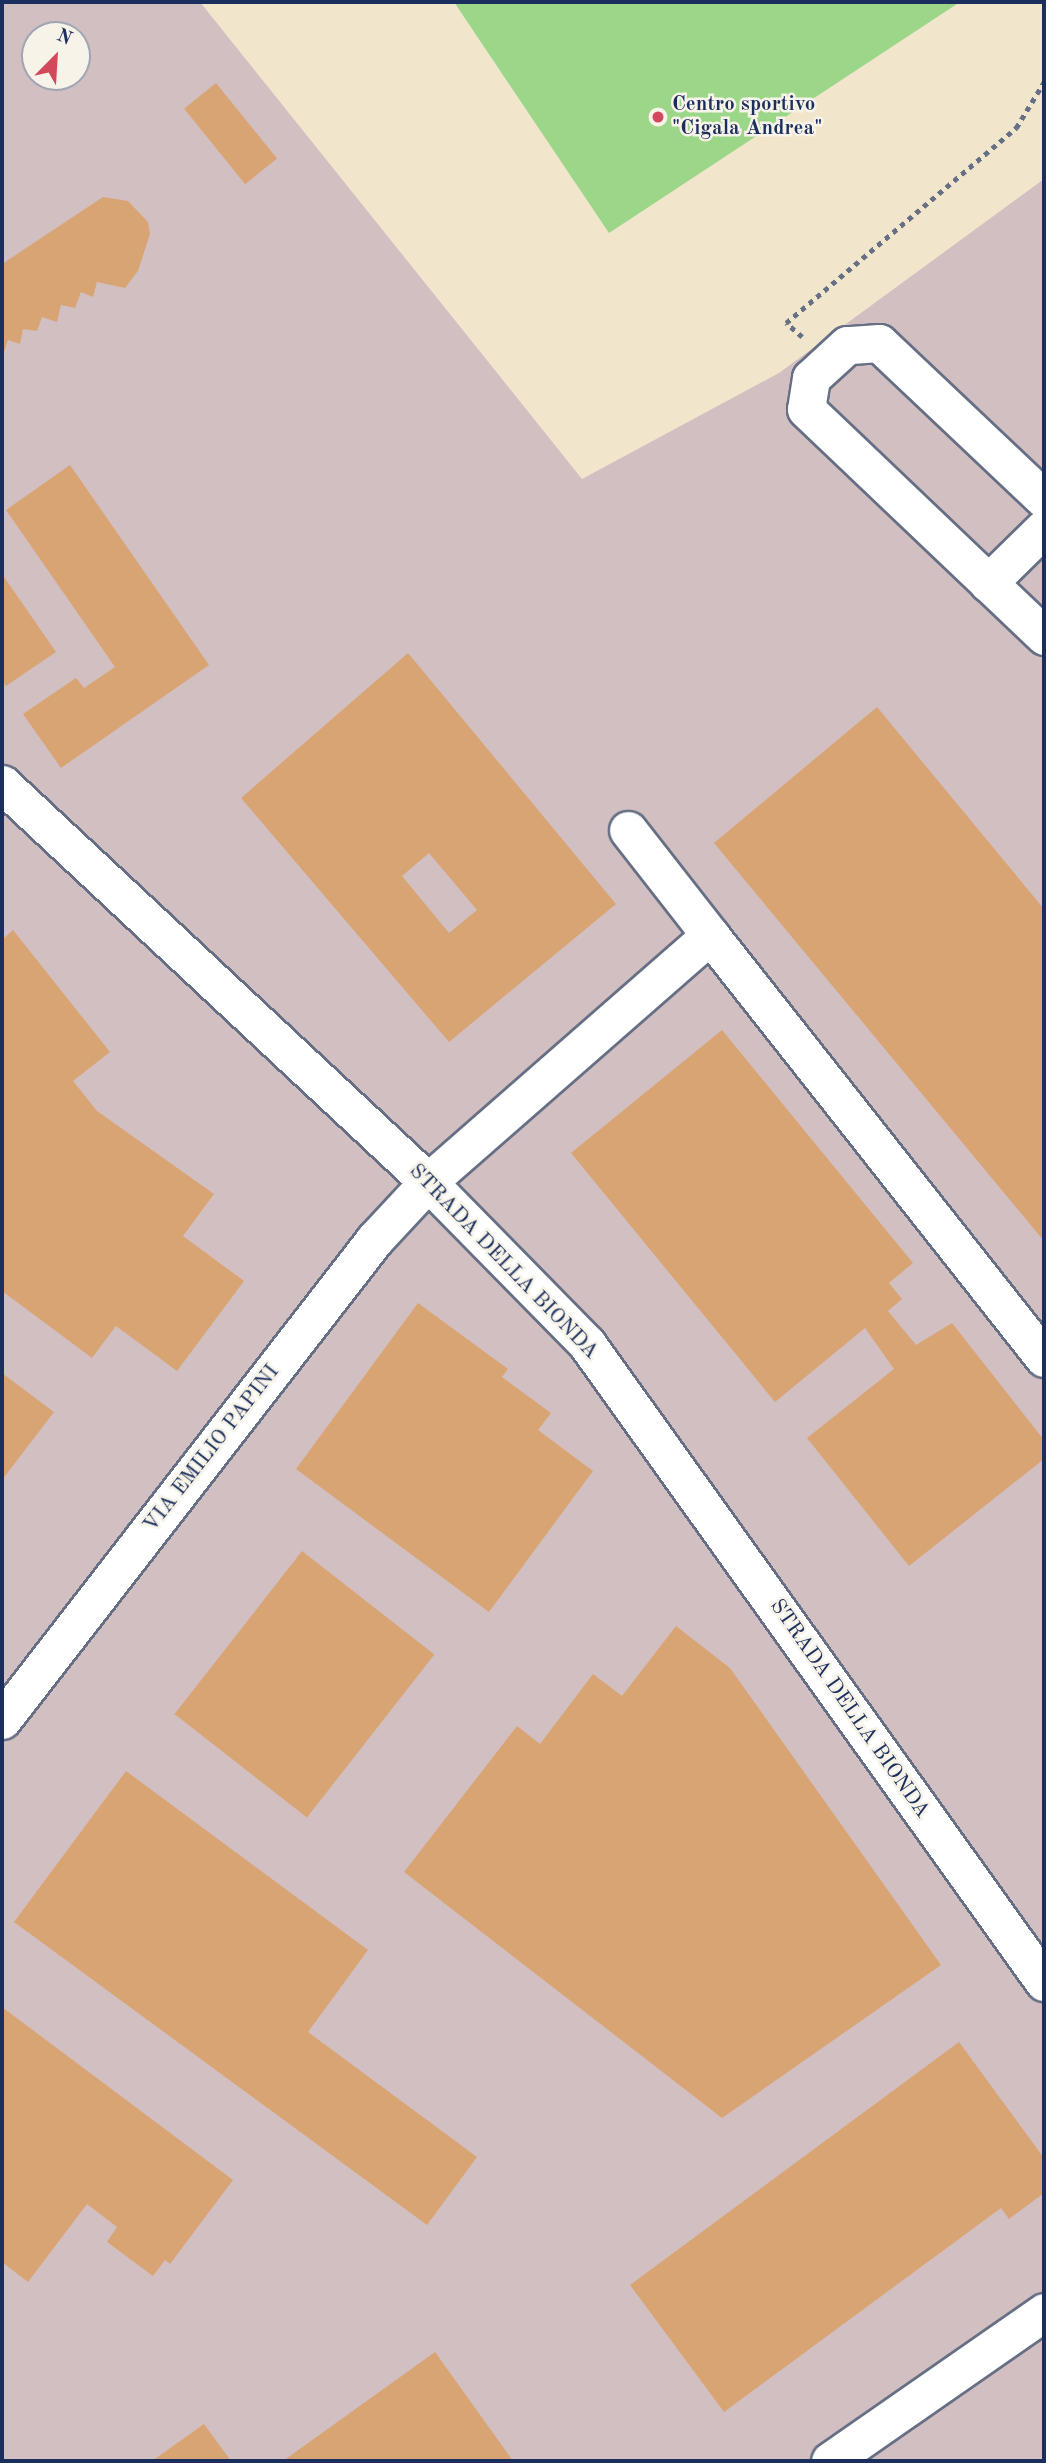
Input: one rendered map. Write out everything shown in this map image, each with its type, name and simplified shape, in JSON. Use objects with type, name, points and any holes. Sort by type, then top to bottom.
[{"type":"street","points":[[1044,499],[879,343],[847,345],[827,358],[811,378],[806,409],[1044,636]]},
{"type":"street","points":[[988,583],[1044,528]]},
{"type":"street","name":"STRADA DELLA BIONDA","points":[[2,784],[428,1182],[587,1344],[1044,1982]]},
{"type":"street","points":[[628,830],[1044,1358]]},
{"type":"street","name":"VIA EMILIO PAPINI","points":[[2,1720],[375,1239],[428,1182],[710,934]]},
{"type":"street","points":[[830,2461],[1044,2312]]},
{"type":"path","points":[[827,358],[786,323],[1016,128],[1044,82]]},
{"type":"shaded area","points":[[2,2],[200,2],[582,479],[779,373],[1044,179],[1044,2461],[2,2461]]},
{"type":"green space","name":"Centro sportivo \"Cigala Andrea\"","points":[[454,2],[960,2],[609,233]]},
{"type":"building","points":[[216,83],[277,158],[245,184],[184,109]]},
{"type":"building","points":[[103,197],[128,201],[148,222],[150,234],[138,271],[125,288],[97,282],[93,297],[81,292],[75,308],[61,305],[57,322],[42,317],[37,331],[23,329],[20,344],[8,340],[2,358],[2,264]]},
{"type":"building","points":[[70,465],[209,665],[61,768],[23,714],[76,678],[84,688],[115,667],[6,510]]},
{"type":"building","points":[[2,574],[56,652],[6,686],[2,680]]},
{"type":"building","points":[[408,653],[616,904],[449,1042],[241,798]],"holes":[[[429,853],[477,910],[449,933],[402,876]]]},
{"type":"building","points":[[877,707],[1044,909],[1044,1241],[714,843]]},
{"type":"building","points":[[13,930],[110,1052],[73,1081],[97,1111],[214,1194],[183,1236],[244,1281],[177,1371],[116,1326],[92,1358],[2,1291],[2,940]]},
{"type":"building","points":[[722,1030],[913,1263],[889,1283],[902,1299],[888,1311],[916,1345],[952,1323],[1044,1440],[1044,1459],[909,1566],[807,1438],[894,1369],[865,1328],[775,1402],[571,1153]]},
{"type":"building","points":[[418,1303],[508,1369],[502,1377],[551,1413],[538,1430],[593,1471],[489,1612],[296,1469]]},
{"type":"building","points":[[2,1373],[54,1412],[2,1480]]},
{"type":"building","points":[[302,1551],[434,1654],[307,1818],[175,1714]]},
{"type":"building","points":[[676,1626],[730,1668],[941,1965],[722,2118],[404,1872],[517,1726],[540,1744],[593,1674],[622,1696]]},
{"type":"building","points":[[126,1771],[368,1950],[308,2032],[477,2157],[427,2225],[14,1922]]},
{"type":"building","points":[[2,2007],[233,2180],[170,2264],[165,2260],[153,2276],[107,2242],[117,2227],[87,2204],[28,2282],[2,2262]]},
{"type":"building","points":[[959,2042],[1044,2158],[1044,2193],[1009,2219],[1001,2208],[724,2412],[630,2285]]},
{"type":"building","points":[[435,2352],[513,2461],[283,2461]]},
{"type":"building","points":[[204,2424],[231,2461],[152,2461]]},
{"type":"place","name":"Centro sportivo \"Cigala Andrea\"","points":[[658,117]]}]
